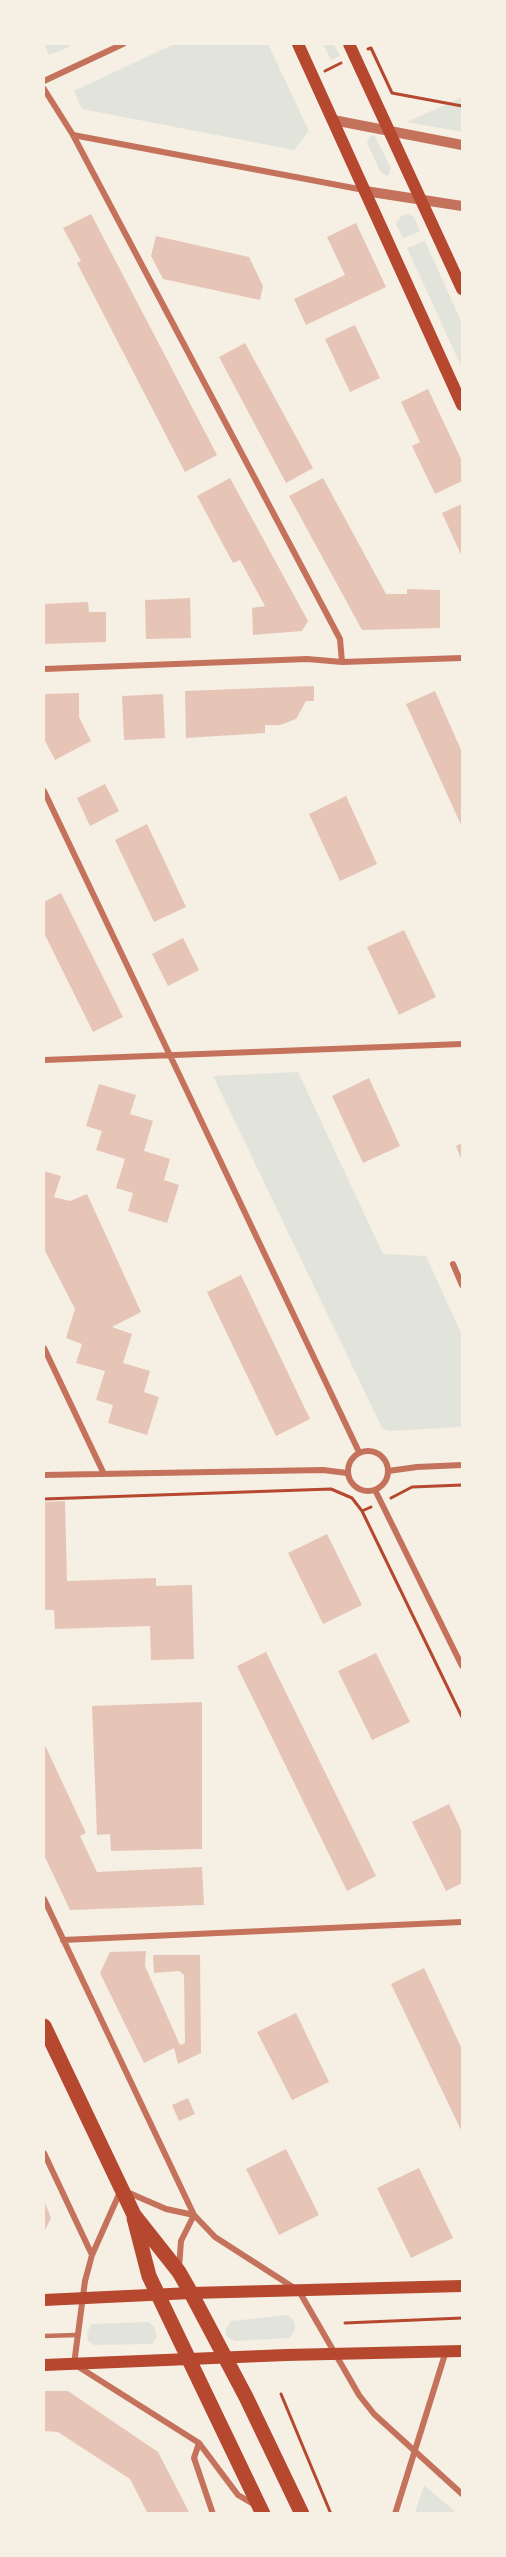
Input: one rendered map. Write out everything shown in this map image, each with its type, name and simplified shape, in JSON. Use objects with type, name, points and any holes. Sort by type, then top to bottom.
[{"type":"main road","points":[[298,44],[462,405]]},
{"type":"main road","points":[[349,44],[387,130],[462,287]]},
{"type":"main road","points":[[44,2026],[134,2215],[179,2272],[191,2293],[226,2358],[302,2514]]},
{"type":"main road","points":[[134,2215],[144,2265],[263,2512]]},
{"type":"main road","points":[[44,2300],[191,2293],[462,2286]]},
{"type":"main road","points":[[44,2365],[462,2350]]},
{"type":"street","points":[[44,81],[123,44]]},
{"type":"street","points":[[44,89],[73,135],[340,639],[342,662]]},
{"type":"street","points":[[333,120],[462,145]]},
{"type":"street","points":[[73,135],[365,191],[462,207]]},
{"type":"street","points":[[44,669],[307,659],[342,662],[462,658]]},
{"type":"street","points":[[44,791],[359,1452]]},
{"type":"street","points":[[44,1060],[462,1044]]},
{"type":"street","points":[[453,1264],[462,1284]]},
{"type":"street","points":[[44,1348],[104,1474]]},
{"type":"street","points":[[368,1450],[381,1455],[388,1471],[383,1484],[375,1490],[367,1491],[358,1489],[350,1482],[347,1473],[351,1459],[359,1452],[368,1450]]},
{"type":"street","points":[[388,1471],[462,1465]]},
{"type":"street","points":[[44,1475],[323,1470],[347,1473]]},
{"type":"street","points":[[375,1490],[462,1666]]},
{"type":"street","points":[[44,1899],[194,2215],[215,2237],[299,2291],[359,2395],[374,2414],[462,2494]]},
{"type":"street","points":[[63,1940],[462,1922]]},
{"type":"street","points":[[44,2152],[92,2255]]},
{"type":"street","points":[[194,2215],[166,2210],[121,2189],[92,2255],[81,2298],[74,2364],[199,2442],[238,2495],[263,2512]]},
{"type":"street","points":[[179,2272],[181,2241],[194,2215]]},
{"type":"street","points":[[394,2514],[446,2351]]},
{"type":"street","points":[[199,2442],[194,2458],[213,2514]]},
{"type":"lane","points":[[44,2336],[77,2335]]},
{"type":"path","points":[[313,76],[371,48],[392,93],[462,106]]},
{"type":"path","points":[[362,1511],[412,1487],[462,1485]]},
{"type":"path","points":[[44,1499],[331,1489],[352,1498],[362,1511],[462,1717]]},
{"type":"path","points":[[345,2323],[462,2318]]},
{"type":"path","points":[[281,2394],[331,2514]]},
{"type":"shaded area","points":[[44,44],[69,44],[69,47],[49,55]]},
{"type":"shaded area","points":[[174,44],[268,44],[309,131],[294,150],[82,109],[74,91]]},
{"type":"shaded area","points":[[323,44],[334,44],[340,56],[331,60]]},
{"type":"shaded area","points":[[462,97],[462,132],[407,122]]},
{"type":"shaded area","points":[[374,135],[391,168],[388,176],[381,173],[367,143],[370,136]]},
{"type":"shaded area","points":[[408,214],[414,217],[420,231],[403,238],[396,224],[402,215]]},
{"type":"shaded area","points":[[425,241],[462,323],[462,368],[407,248]]},
{"type":"shaded area","points":[[298,1072],[383,1254],[426,1256],[462,1335],[462,1427],[389,1431],[382,1428],[213,1076]]},
{"type":"shaded area","points":[[288,2315],[294,2321],[295,2329],[290,2338],[235,2341],[226,2336],[226,2328],[231,2321]]},
{"type":"shaded area","points":[[149,2322],[154,2327],[157,2336],[152,2344],[94,2345],[88,2341],[87,2332],[92,2324]]},
{"type":"shaded area","points":[[424,2485],[457,2513],[415,2513]]},
{"type":"building","points":[[91,214],[217,455],[185,472],[77,263],[81,261],[63,228]]},
{"type":"building","points":[[356,223],[386,287],[306,325],[294,299],[345,275],[327,237]]},
{"type":"building","points":[[156,236],[249,257],[263,286],[260,300],[163,279],[151,256]]},
{"type":"building","points":[[355,325],[380,378],[350,392],[325,339]]},
{"type":"building","points":[[245,343],[313,468],[286,483],[219,357]]},
{"type":"building","points":[[428,389],[462,461],[462,481],[435,494],[412,446],[420,442],[401,402]]},
{"type":"building","points":[[230,478],[308,621],[302,631],[253,635],[252,608],[265,606],[240,560],[233,563],[197,496]]},
{"type":"building","points":[[323,478],[386,594],[407,594],[407,589],[440,590],[440,628],[362,630],[289,496]]},
{"type":"building","points":[[462,504],[462,557],[442,513]]},
{"type":"building","points":[[190,598],[191,638],[146,639],[145,600]]},
{"type":"building","points":[[88,602],[89,612],[106,612],[106,642],[44,644],[44,604]]},
{"type":"building","points":[[314,686],[314,701],[306,701],[296,719],[280,725],[265,725],[265,733],[186,738],[185,691]]},
{"type":"building","points":[[435,691],[462,752],[462,827],[406,704]]},
{"type":"building","points":[[79,693],[79,717],[91,741],[55,760],[44,739],[44,694]]},
{"type":"building","points":[[163,694],[165,738],[124,740],[122,696]]},
{"type":"building","points":[[105,784],[119,811],[90,826],[77,798]]},
{"type":"building","points":[[346,796],[377,864],[340,881],[309,814]]},
{"type":"building","points":[[147,824],[186,907],[154,922],[115,840]]},
{"type":"building","points":[[61,893],[123,1017],[93,1032],[44,933],[44,902]]},
{"type":"building","points":[[404,930],[436,997],[399,1015],[367,947]]},
{"type":"building","points":[[183,938],[199,970],[168,986],[152,954]]},
{"type":"building","points":[[369,1078],[400,1146],[363,1163],[332,1096]]},
{"type":"building","points":[[99,1084],[136,1095],[130,1114],[153,1121],[144,1151],[170,1159],[164,1180],[179,1185],[167,1223],[128,1211],[133,1193],[116,1188],[125,1159],[96,1150],[102,1131],[86,1126]]},
{"type":"building","points":[[462,1143],[462,1161],[456,1146]]},
{"type":"building","points":[[44,1171],[61,1176],[54,1197],[70,1201],[87,1194],[141,1312],[112,1327],[132,1334],[123,1363],[150,1371],[144,1392],[159,1397],[147,1435],[108,1423],[113,1405],[96,1400],[105,1371],[76,1363],[82,1344],[66,1338],[75,1309],[44,1249]]},
{"type":"building","points":[[241,1275],[310,1419],[276,1436],[207,1292]]},
{"type":"building","points":[[65,1501],[67,1581],[156,1578],[156,1586],[192,1585],[194,1659],[151,1660],[150,1626],[55,1629],[54,1610],[44,1610],[44,1502]]},
{"type":"building","points":[[327,1534],[362,1605],[323,1624],[288,1553]]},
{"type":"building","points":[[266,1652],[376,1876],[347,1891],[237,1666]]},
{"type":"building","points":[[376,1653],[410,1722],[372,1740],[338,1671]]},
{"type":"building","points":[[202,1702],[202,1849],[111,1851],[110,1834],[97,1835],[92,1706]]},
{"type":"building","points":[[44,1743],[86,1833],[80,1836],[97,1872],[202,1867],[204,1905],[70,1910],[44,1855]]},
{"type":"building","points":[[449,1804],[462,1832],[462,1883],[446,1891],[412,1822]]},
{"type":"building","points":[[146,1951],[145,1966],[180,2045],[185,2043],[184,1975],[179,1971],[154,1973],[153,1955],[200,1955],[201,2053],[178,2064],[174,2048],[144,2063],[100,1973],[110,1952]]},
{"type":"building","points":[[424,1968],[462,2049],[462,2132],[391,1984]]},
{"type":"building","points":[[296,2013],[329,2082],[292,2100],[257,2032]]},
{"type":"building","points":[[188,2098],[195,2114],[179,2121],[172,2105]]},
{"type":"building","points":[[286,2149],[319,2215],[279,2235],[246,2169]]},
{"type":"building","points":[[419,2168],[453,2238],[411,2258],[377,2188]]},
{"type":"building","points":[[44,2200],[51,2218],[44,2232]]},
{"type":"building","points":[[44,2391],[68,2391],[158,2452],[190,2514],[148,2514],[130,2479],[58,2432],[44,2431]]}]
